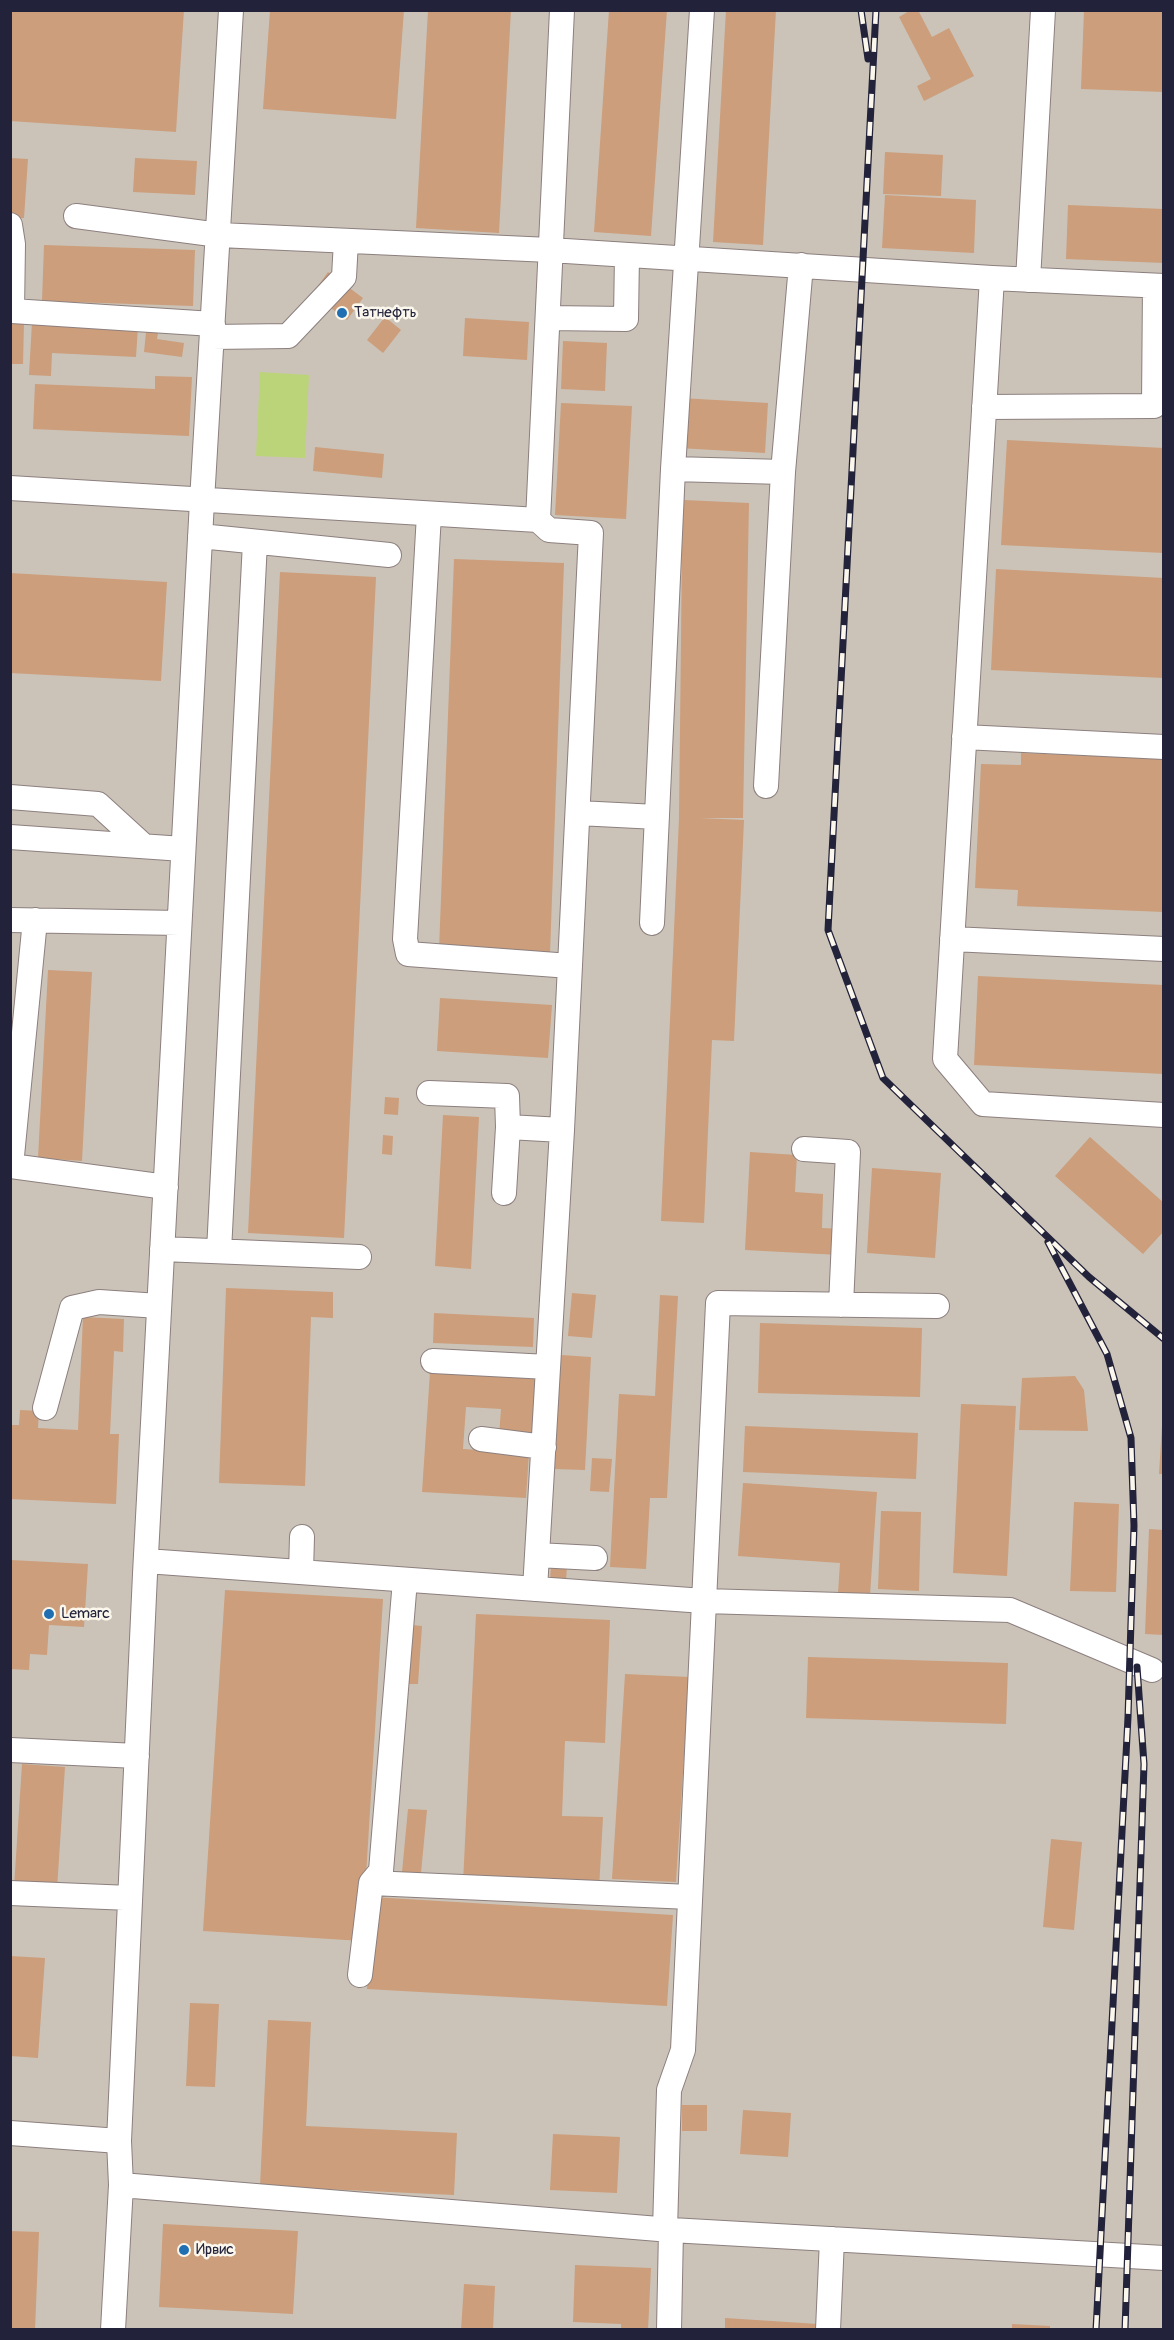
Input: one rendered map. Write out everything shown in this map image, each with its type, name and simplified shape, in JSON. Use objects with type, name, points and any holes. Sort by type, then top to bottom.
[{"type":"street","points":[[113,2330],[121,2186],[119,2141],[146,1561],[200,536],[231,10]]},
{"type":"street","points":[[538,520],[562,10]]},
{"type":"street","points":[[652,923],[673,469],[702,10]]},
{"type":"street","points":[[1028,280],[1044,10]]},
{"type":"street","points":[[76,216],[219,235],[550,250],[992,278],[1159,286],[1154,406],[984,407]]},
{"type":"street","points":[[10,225],[13,244],[12,311],[288,336],[344,277],[346,241]]},
{"type":"street","points":[[548,318],[626,319],[627,255]]},
{"type":"street","points":[[766,786],[783,471],[801,265]]},
{"type":"street","points":[[992,278],[945,1059],[983,1104],[1164,1115]]},
{"type":"street","points":[[673,469],[783,471]]},
{"type":"street","points":[[10,488],[538,520],[549,530],[591,533],[562,1130],[535,1589]]},
{"type":"street","points":[[429,514],[405,939],[408,954],[570,966]]},
{"type":"street","points":[[200,536],[389,555]]},
{"type":"street","points":[[219,1251],[255,542]]},
{"type":"street","points":[[964,737],[1164,747]]},
{"type":"street","points":[[10,796],[98,804],[144,846]]},
{"type":"street","points":[[578,813],[657,817]]},
{"type":"street","points":[[10,837],[183,849]]},
{"type":"street","points":[[10,920],[180,923]]},
{"type":"street","points":[[35,920],[10,1166],[166,1187]]},
{"type":"street","points":[[952,939],[1164,949]]},
{"type":"street","points":[[429,1093],[507,1096],[508,1127],[504,1193]]},
{"type":"street","points":[[508,1127],[562,1130]]},
{"type":"street","points":[[804,1149],[848,1152],[841,1305]]},
{"type":"street","points":[[162,1249],[359,1257]]},
{"type":"street","points":[[45,1408],[72,1308],[99,1302],[159,1306]]},
{"type":"street","points":[[669,2330],[669,2090],[683,2050],[718,1303],[937,1306]]},
{"type":"street","points":[[433,1361],[548,1367]]},
{"type":"street","points":[[481,1439],[544,1447]]},
{"type":"street","points":[[301,1572],[303,1537]]},
{"type":"street","points":[[537,1555],[595,1558]]},
{"type":"street","points":[[146,1561],[704,1600],[1010,1610],[1152,1670]]},
{"type":"street","points":[[360,1975],[371,1883],[381,1871],[404,1579]]},
{"type":"street","points":[[10,1750],[137,1756]]},
{"type":"street","points":[[371,1883],[690,1897]]},
{"type":"street","points":[[10,1893],[130,1898]]},
{"type":"street","points":[[10,2133],[119,2141]]},
{"type":"street","points":[[121,2186],[668,2230],[1164,2258]]},
{"type":"street","points":[[828,2330],[832,2239]]},
{"type":"shaded area","points":[[11,11],[1163,11],[1163,2329],[11,2329]]},
{"type":"green space","points":[[260,372],[309,375],[305,458],[256,456]]},
{"type":"building","points":[[10,10],[184,10],[176,132],[10,121]]},
{"type":"building","points":[[270,10],[404,10],[396,119],[263,109]]},
{"type":"building","points":[[428,10],[511,10],[499,233],[416,228]]},
{"type":"building","points":[[609,10],[667,10],[651,236],[594,232]]},
{"type":"building","points":[[726,10],[776,10],[763,245],[713,242]]},
{"type":"building","points":[[911,10],[918,10],[932,37],[949,28],[974,76],[924,101],[917,86],[931,79],[899,17]]},
{"type":"building","points":[[1084,10],[1164,10],[1164,92],[1081,89]]},
{"type":"building","points":[[885,152],[943,155],[941,196],[883,194]]},
{"type":"building","points":[[10,158],[28,159],[24,218],[10,218]]},
{"type":"building","points":[[135,158],[197,161],[195,195],[133,192]]},
{"type":"building","points":[[885,195],[976,200],[974,253],[882,248]]},
{"type":"building","points":[[1068,205],[1164,209],[1164,263],[1066,259]]},
{"type":"building","points":[[44,245],[195,250],[193,306],[42,301]]},
{"type":"building","points":[[328,272],[363,298],[347,320],[312,294]]},
{"type":"building","points":[[385,317],[401,330],[383,353],[367,340]]},
{"type":"building","points":[[465,318],[529,322],[527,360],[463,356]]},
{"type":"building","points":[[32,322],[138,327],[136,357],[52,353],[51,376],[29,375]]},
{"type":"building","points":[[10,323],[24,323],[23,364],[10,364]]},
{"type":"building","points":[[146,332],[158,333],[157,339],[184,343],[182,357],[144,352]]},
{"type":"building","points":[[563,341],[607,343],[605,391],[561,389]]},
{"type":"building","points":[[155,376],[192,377],[189,436],[33,429],[35,384],[155,389]]},
{"type":"building","points":[[681,398],[768,403],[765,453],[679,448]]},
{"type":"building","points":[[561,403],[632,406],[626,519],[555,515]]},
{"type":"building","points":[[1007,440],[1164,448],[1164,553],[1001,545]]},
{"type":"building","points":[[315,447],[384,454],[382,478],[313,471]]},
{"type":"building","points":[[684,500],[749,503],[743,818],[700,818],[744,820],[734,1041],[712,1040],[704,1223],[661,1221],[679,818]]},
{"type":"building","points":[[454,559],[564,563],[550,954],[439,950]]},
{"type":"building","points":[[996,569],[1164,578],[1164,678],[991,670]]},
{"type":"building","points":[[280,572],[376,577],[344,1238],[248,1233]]},
{"type":"building","points":[[10,573],[167,582],[161,681],[10,673]]},
{"type":"building","points":[[1021,753],[1164,759],[1164,912],[1017,906],[1018,890],[975,888],[981,764],[1021,765]]},
{"type":"building","points":[[48,970],[92,972],[82,1161],[38,1158]]},
{"type":"building","points":[[978,976],[1164,985],[1164,1074],[974,1065]]},
{"type":"building","points":[[440,998],[552,1005],[548,1058],[437,1051]]},
{"type":"building","points":[[385,1097],[399,1098],[398,1115],[384,1114]]},
{"type":"building","points":[[443,1115],[479,1117],[471,1269],[435,1266]]},
{"type":"building","points":[[383,1135],[393,1136],[392,1155],[382,1154]]},
{"type":"building","points":[[1090,1137],[1164,1203],[1164,1231],[1143,1254],[1055,1176]]},
{"type":"building","points":[[750,1152],[797,1155],[795,1192],[823,1194],[822,1228],[841,1229],[839,1255],[745,1250]]},
{"type":"building","points":[[872,1168],[941,1173],[935,1258],[867,1253]]},
{"type":"building","points":[[226,1288],[333,1292],[333,1318],[311,1317],[305,1486],[219,1483]]},
{"type":"building","points":[[572,1293],[596,1295],[592,1338],[568,1336]]},
{"type":"building","points":[[660,1295],[678,1296],[667,1498],[650,1498],[646,1569],[610,1567],[619,1394],[655,1396]]},
{"type":"building","points":[[434,1313],[534,1318],[533,1347],[433,1343]]},
{"type":"building","points":[[83,1317],[124,1319],[123,1352],[114,1351],[110,1434],[119,1434],[116,1504],[10,1499],[11,1425],[19,1425],[20,1410],[39,1411],[38,1428],[78,1430]]},
{"type":"building","points":[[760,1323],[922,1328],[920,1397],[758,1393]]},
{"type":"building","points":[[561,1355],[591,1357],[585,1470],[554,1469]]},
{"type":"building","points":[[430,1372],[536,1379],[532,1438],[499,1436],[501,1409],[466,1407],[463,1449],[529,1453],[526,1498],[422,1492]]},
{"type":"building","points":[[1075,1376],[1084,1390],[1088,1431],[1019,1430],[1022,1378]]},
{"type":"building","points":[[961,1404],[1016,1406],[1007,1576],[953,1573]]},
{"type":"building","points":[[1162,1425],[1164,1425],[1164,1474],[1159,1474]]},
{"type":"building","points":[[745,1426],[918,1433],[916,1479],[743,1472]]},
{"type":"building","points":[[592,1458],[612,1459],[609,1492],[590,1491]]},
{"type":"building","points":[[743,1483],[877,1492],[870,1595],[838,1593],[840,1563],[738,1556]]},
{"type":"building","points":[[1074,1502],[1119,1504],[1116,1592],[1070,1591]]},
{"type":"building","points":[[881,1511],[921,1512],[919,1591],[878,1589]]},
{"type":"building","points":[[1149,1529],[1164,1530],[1164,1635],[1145,1634]]},
{"type":"building","points":[[10,1560],[88,1564],[84,1627],[49,1625],[47,1655],[30,1654],[29,1670],[10,1669]]},
{"type":"building","points":[[551,1567],[567,1567],[566,1580],[550,1579]]},
{"type":"building","points":[[225,1590],[383,1599],[362,1941],[203,1931]]},
{"type":"building","points":[[476,1614],[610,1620],[605,1743],[565,1741],[562,1816],[603,1817],[599,1889],[463,1883]]},
{"type":"building","points":[[412,1625],[422,1626],[418,1684],[408,1684]]},
{"type":"building","points":[[808,1657],[1008,1663],[1006,1724],[806,1718]]},
{"type":"building","points":[[625,1674],[689,1677],[676,1882],[612,1879]]},
{"type":"building","points":[[22,1764],[65,1767],[57,1889],[14,1887]]},
{"type":"building","points":[[408,1809],[427,1810],[421,1873],[402,1872]]},
{"type":"building","points":[[1051,1839],[1082,1842],[1074,1930],[1043,1927]]},
{"type":"building","points":[[372,1897],[673,1915],[667,2006],[367,1989]]},
{"type":"building","points":[[10,1956],[45,1958],[38,2058],[10,2056]]},
{"type":"building","points":[[190,2003],[219,2004],[215,2087],[186,2086]]},
{"type":"building","points":[[268,2020],[311,2022],[306,2126],[457,2133],[454,2195],[260,2186]]},
{"type":"building","points":[[682,2105],[707,2105],[707,2131],[682,2131]]},
{"type":"building","points":[[743,2110],[791,2113],[788,2157],[740,2154]]},
{"type":"building","points":[[553,2134],[620,2137],[617,2193],[550,2190]]},
{"type":"building","points":[[163,2224],[298,2231],[293,2314],[159,2307]]},
{"type":"building","points":[[10,2231],[39,2232],[35,2330],[10,2330]]},
{"type":"building","points":[[575,2265],[651,2268],[648,2330],[621,2330],[621,2324],[573,2322]]},
{"type":"building","points":[[464,2284],[495,2286],[493,2330],[461,2330]]},
{"type":"building","points":[[725,2318],[818,2324],[818,2330],[725,2330]]},
{"type":"building","points":[[1012,2324],[1050,2326],[1050,2330],[1012,2330]]},
{"type":"railway","points":[[861,10],[868,59]]},
{"type":"railway","points":[[876,10],[828,930],[883,1078],[1089,1277],[1164,1339]]},
{"type":"railway","points":[[1048,1242],[1107,1354],[1131,1438],[1134,1526],[1128,1717],[1096,2330]]},
{"type":"railway","points":[[1125,2330],[1144,1764],[1137,1667]]},
{"type":"place","name":"Татнефть","points":[[342,313]]},
{"type":"place","name":"Lemarc","points":[[49,1614]]},
{"type":"place","name":"Ирвис","points":[[184,2250]]}]
